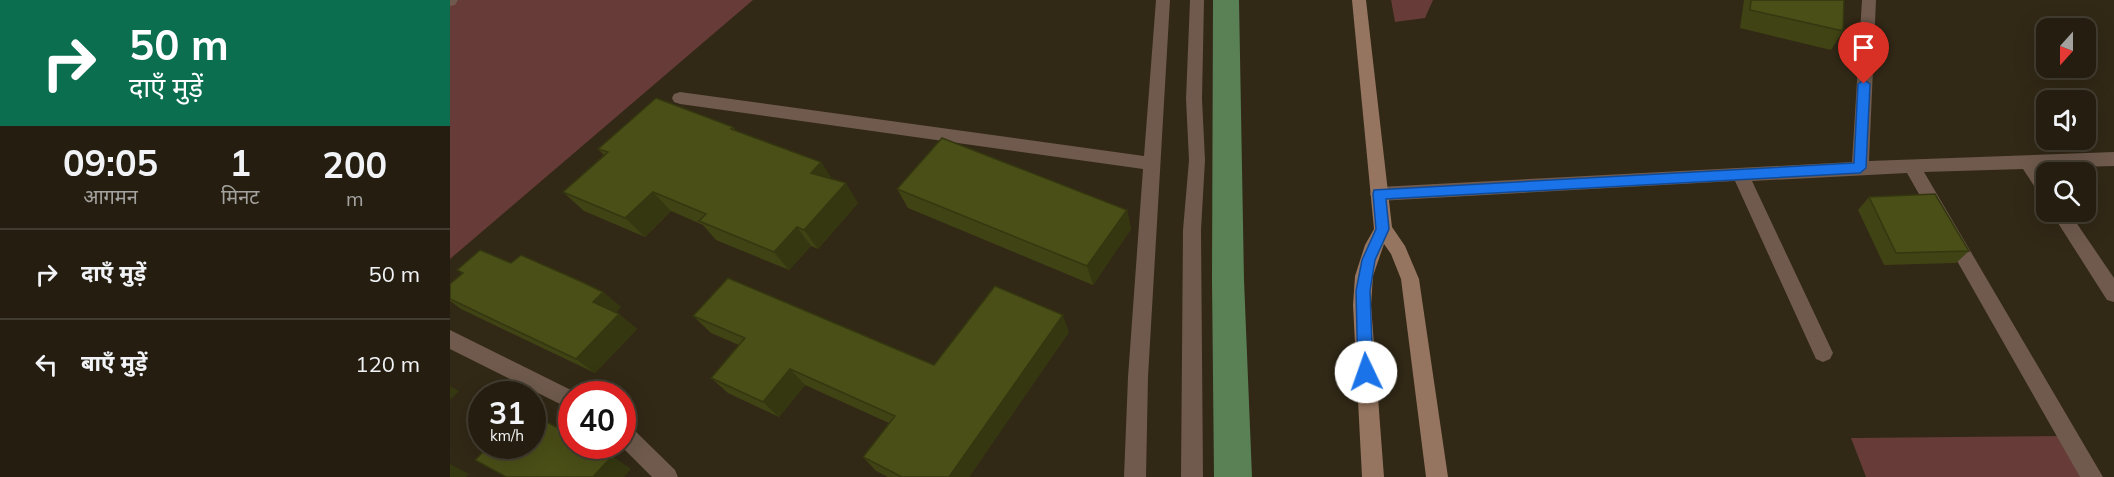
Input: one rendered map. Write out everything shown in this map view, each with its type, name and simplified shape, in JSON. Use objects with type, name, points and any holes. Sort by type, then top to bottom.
[{"type":"street","points":[[1135,477],[1138,377],[1163,0]]},
{"type":"street","points":[[1192,477],[1192,254],[1197,160],[1194,99],[1197,0]]},
{"type":"street","points":[[1359,0],[1383,229],[1399,251],[1410,279],[1437,477]]},
{"type":"street","points":[[1860,168],[1869,0]]},
{"type":"street","points":[[680,98],[1153,164]]},
{"type":"street","points":[[1379,194],[1860,168],[2114,159]]},
{"type":"street","points":[[2028,162],[2036,174]]},
{"type":"street","points":[[1912,166],[2092,477]]},
{"type":"street","points":[[1740,174],[1823,353]]},
{"type":"street","points":[[2067,222],[2114,294]]},
{"type":"street","points":[[1373,477],[1362,305],[1364,276],[1374,245],[1383,229]]},
{"type":"street","points":[[450,339],[558,394]]},
{"type":"street","points":[[636,446],[667,477]]},
{"type":"shaded area","points":[[458,0],[753,0],[450,259],[450,5]]},
{"type":"shaded area","points":[[1391,0],[1433,0],[1425,18],[1395,22]]},
{"type":"shaded area","points":[[2062,436],[2085,477],[1866,477],[1851,438]]},
{"type":"building","points":[[1751,0],[1844,0],[1843,31],[1750,10]]},
{"type":"building","points":[[656,98],[821,162],[811,173],[846,183],[804,230],[797,227],[774,252],[699,221],[706,214],[653,192],[625,218],[563,192],[608,152],[598,149]]},
{"type":"building","points":[[942,138],[1127,210],[1087,266],[897,189]]},
{"type":"building","points":[[1935,194],[1969,251],[1896,253],[1869,197]]},
{"type":"building","points":[[480,250],[511,263],[521,255],[580,281],[603,292],[593,302],[619,314],[576,359],[450,299],[450,284],[463,273],[457,270]]},
{"type":"building","points":[[728,278],[934,365],[995,286],[1063,315],[949,477],[902,477],[863,457],[895,416],[790,369],[763,402],[711,378],[745,338],[693,316]]},
{"type":"building","points":[[546,422],[558,428],[558,459],[609,459],[593,477],[506,477],[475,460],[546,459]]},
{"type":"waterway","points":[[1226,0],[1228,280],[1233,477]]},
{"type":"route","points":[[1366,372],[1362,305],[1364,276],[1374,245],[1383,229],[1379,194],[1860,168],[1864,84]]}]
